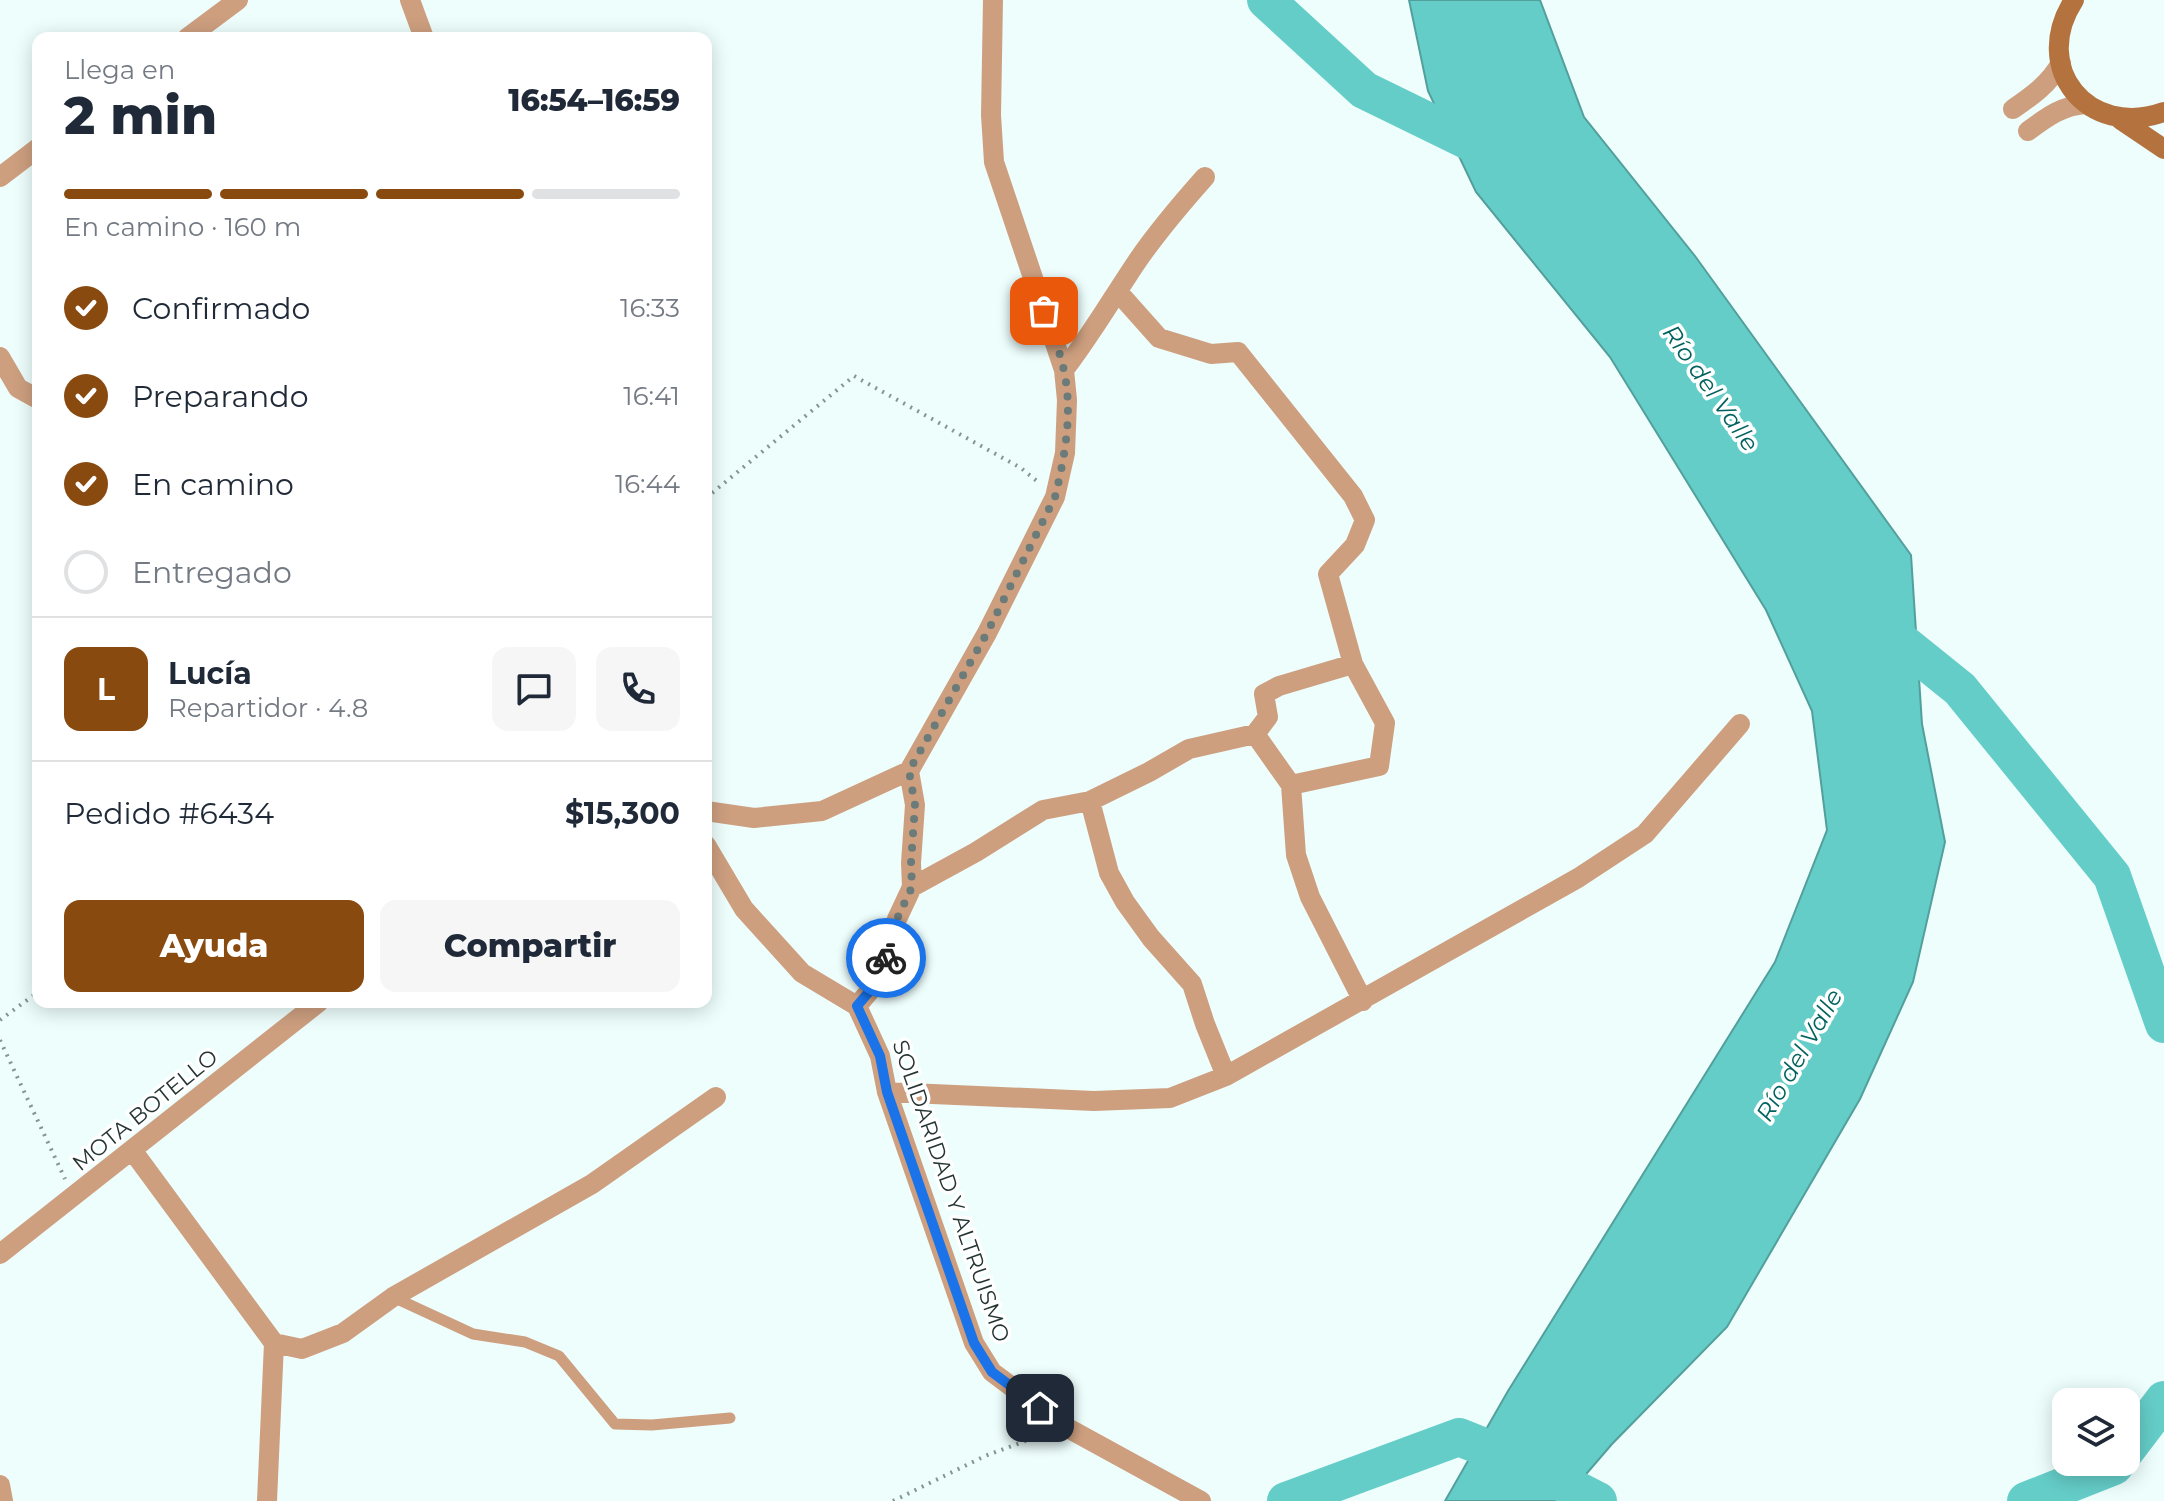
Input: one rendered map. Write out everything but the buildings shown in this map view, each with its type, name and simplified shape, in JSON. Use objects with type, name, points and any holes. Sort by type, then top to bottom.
[{"type":"main road","points":[[2053,0],[2061,63],[2071,86],[2087,104],[2118,118],[2164,149]]},
{"type":"main road","points":[[2059,35],[2074,0]]},
{"type":"main road","points":[[2118,118],[2141,119],[2164,112]]},
{"type":"street","points":[[195,32],[238,0]]},
{"type":"street","points":[[410,0],[422,32]]},
{"type":"street","points":[[712,812],[754,818],[822,811],[909,771],[987,633],[1055,497],[1065,453],[1067,400],[1064,370],[994,162],[991,115],[993,0]]},
{"type":"street","points":[[2013,109],[2041,89],[2061,63]]},
{"type":"street","points":[[2028,131],[2056,111],[2072,104],[2087,104]]},
{"type":"street","points":[[0,177],[32,153]]},
{"type":"street","points":[[1064,370],[1137,261],[1205,177]]},
{"type":"street","points":[[1118,292],[1159,338],[1211,354],[1238,352],[1353,496],[1365,520],[1355,545],[1328,574],[1353,664],[1385,723],[1379,766],[1291,785]]},
{"type":"street","points":[[0,357],[18,388],[32,396]]},
{"type":"street","points":[[912,887],[1043,810],[1090,801],[1189,749],[1255,734],[1268,717],[1264,694],[1279,686],[1353,664]]},
{"type":"street","points":[[887,1092],[1094,1101],[1170,1098],[1226,1076],[1578,878],[1645,834],[1740,724]]},
{"type":"street","points":[[1255,734],[1291,785],[1296,855],[1310,897],[1363,1001]]},
{"type":"street","points":[[712,855],[744,909],[802,973],[857,1006],[879,980],[897,919],[912,887],[915,805],[909,771]]},
{"type":"street","points":[[1090,801],[1109,873],[1151,938],[1192,984],[1226,1076]]},
{"type":"street","name":"SOLIDARIDAD Y ALTRUISMO","points":[[857,1006],[880,1056],[887,1092],[974,1343],[992,1372],[1064,1426],[1201,1501]]},
{"type":"street","name":"MOTA BOTELLO","points":[[0,1254],[311,1008]]},
{"type":"street","points":[[274,1343],[302,1349],[343,1333],[393,1297],[592,1184],[716,1097]]},
{"type":"street","points":[[132,1150],[274,1343],[267,1501]]},
{"type":"street","points":[[0,1485],[3,1501]]},
{"type":"lane","points":[[393,1297],[473,1334],[525,1342],[559,1356],[615,1424],[652,1425],[730,1418]]},
{"type":"path","points":[[712,493],[854,376],[1021,468],[1055,497]]},
{"type":"path","points":[[0,1020],[32,996]]},
{"type":"path","points":[[0,1040],[2,1050],[73,1197]]},
{"type":"path","points":[[893,1501],[985,1456],[1064,1426]]},
{"type":"water","points":[[1409,0],[1540,0],[1584,117],[1695,256],[1911,555],[1922,724],[1945,842],[1913,982],[1860,1099],[1727,1327],[1612,1444],[1563,1501],[1445,1501],[1508,1391],[1775,962],[1827,830],[1812,711],[1766,610],[1610,357],[1476,192],[1428,91]]},
{"type":"waterway","name":"Río del Valle","points":[[1266,0],[1364,90],[1493,153]]},
{"type":"waterway","name":"Río del Valle","points":[[1878,623],[1960,689],[2112,876],[2164,1024]]},
{"type":"waterway","name":"Río del Valle","points":[[2140,1432],[2164,1400]]},
{"type":"waterway","name":"Río del Valle","points":[[1286,1501],[1459,1437],[1524,1463],[1598,1501]]},
{"type":"waterway","name":"Río del Valle","points":[[2026,1501],[2089,1476]]},
{"type":"way so far","points":[[886,958],[897,919],[912,887],[915,805],[909,771],[987,633],[1055,497],[1065,453],[1067,400],[1064,370],[1044,311]]},
{"type":"route","points":[[886,958],[879,980],[857,1006],[880,1056],[887,1092],[974,1343],[992,1372],[1040,1408]]}]
